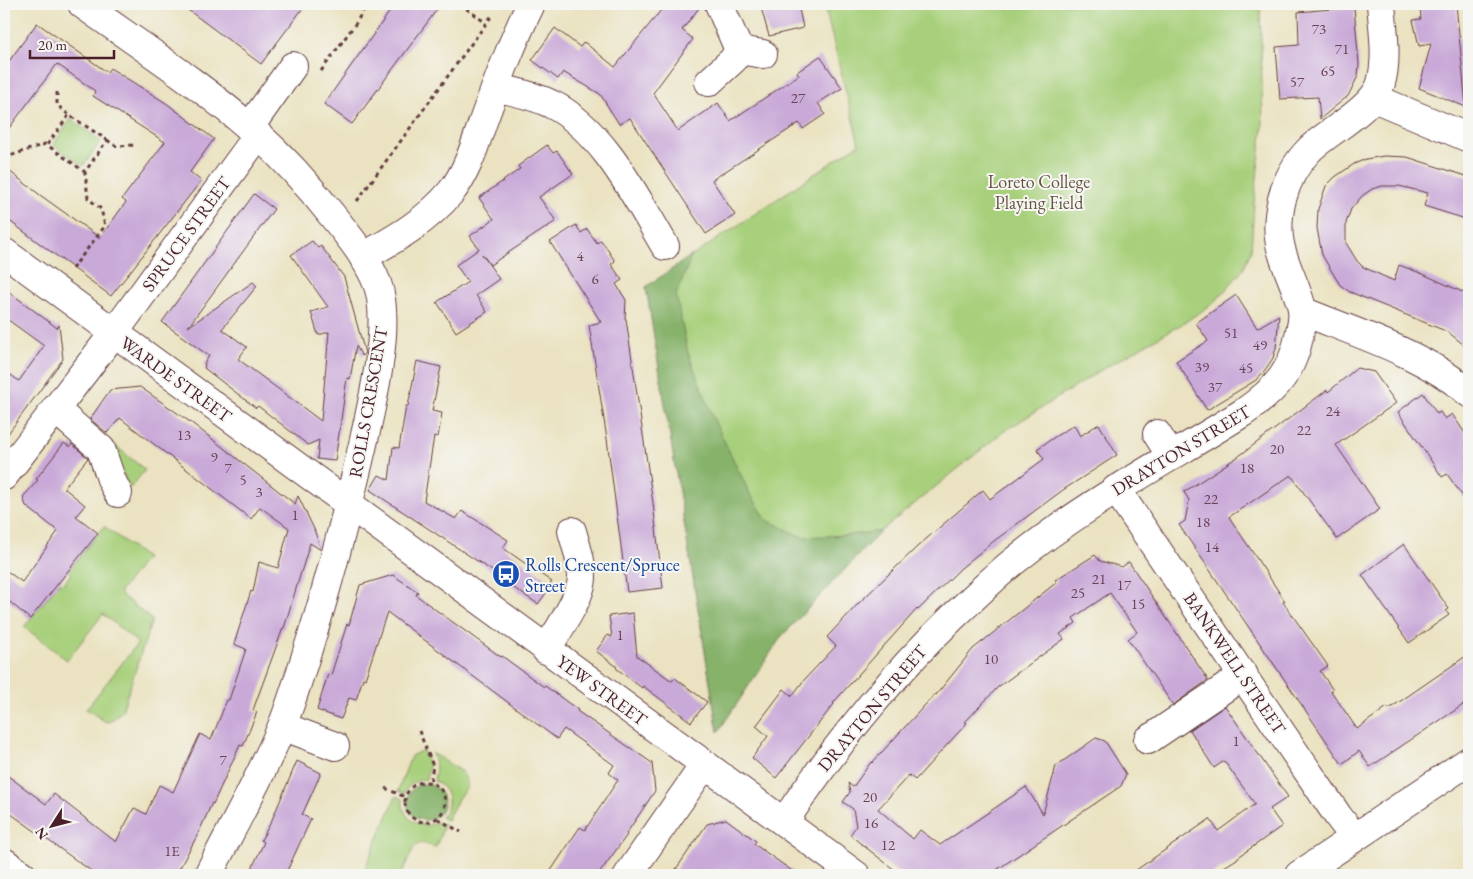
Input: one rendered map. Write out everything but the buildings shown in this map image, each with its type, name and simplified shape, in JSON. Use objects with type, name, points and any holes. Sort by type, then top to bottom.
[{"type":"street","name":"ROLLS CRESCENT","points":[[82,4],[165,63],[253,131],[313,192],[340,224],[363,257],[377,283],[382,301],[380,352],[370,415],[349,505],[320,608],[282,726],[208,875]]},
{"type":"street","points":[[363,257],[415,226],[453,190],[472,151],[520,26],[531,4]]},
{"type":"street","points":[[709,82],[733,60],[751,52],[719,4]]},
{"type":"street","points":[[1381,4],[1384,62],[1381,85],[1374,98],[1469,138]]},
{"type":"street","name":"SPRUCE STREET","points":[[4,476],[114,333],[253,131],[294,66]]},
{"type":"street","points":[[496,87],[531,96],[551,104],[567,113],[580,124],[598,141],[639,220],[665,246]]},
{"type":"street","name":"DRAYTON STREET","points":[[784,822],[858,720],[932,636],[1013,562],[1064,524],[1116,489],[1244,412],[1262,400],[1276,387],[1287,373],[1294,357],[1299,338],[1302,311],[1287,270],[1279,239],[1279,211],[1287,184],[1296,167],[1309,150],[1374,98]]},
{"type":"street","name":"WARDE STREET","points":[[4,252],[349,505]]},
{"type":"street","points":[[1302,311],[1423,362],[1455,381],[1469,393]]},
{"type":"street","points":[[55,409],[101,449],[118,493]]},
{"type":"street","points":[[1157,434],[1171,456]]},
{"type":"street","name":"BANKWELL STREET","points":[[1116,489],[1354,837]]},
{"type":"street","name":"YEW STREET","points":[[349,505],[856,875]]},
{"type":"street","points":[[546,650],[573,604],[582,579],[580,558],[572,531]]},
{"type":"street","points":[[1148,740],[1244,676]]},
{"type":"street","points":[[282,726],[335,746]]},
{"type":"street","points":[[628,875],[705,764]]},
{"type":"street","points":[[1298,875],[1354,837],[1467,768]]},
{"type":"street","points":[[4,862],[22,875]]},
{"type":"path","points":[[460,4],[486,23]]},
{"type":"path","points":[[340,224],[496,10]]},
{"type":"path","points":[[57,92],[56,105],[69,115],[116,146],[137,145]]},
{"type":"path","points":[[47,145],[69,115]]},
{"type":"path","points":[[56,291],[105,226],[101,209],[88,198],[85,172],[107,140]]},
{"type":"path","points":[[4,158],[45,144],[85,172]]},
{"type":"path","points":[[419,731],[433,766],[430,783]]},
{"type":"path","points":[[420,782],[430,783],[444,793],[446,807],[438,819],[427,823],[415,820],[406,811],[405,797],[413,786],[420,782]]},
{"type":"path","points":[[385,788],[405,797]]},
{"type":"path","points":[[438,819],[461,832]]},
{"type":"green space","name":"Loreto College Playing Field","points":[[824,4],[1260,4],[1263,126],[1254,203],[1251,251],[1242,271],[1214,303],[1182,324],[1103,369],[1003,432],[881,531],[781,637],[718,732],[646,287],[859,144]]},
{"type":"green space","points":[[71,119],[101,141],[83,166],[53,145]]},
{"type":"green space","points":[[692,255],[676,295],[688,353],[715,422],[749,492],[767,520],[802,537],[849,535],[881,531],[781,637],[718,732],[646,287]]},
{"type":"green space","points":[[107,439],[145,470],[130,488]]},
{"type":"green space","points":[[104,526],[146,558],[119,593],[152,620],[122,711],[111,721],[106,722],[86,709],[138,643],[103,614],[67,660],[24,627],[60,582],[63,584],[72,573],[69,570]]},
{"type":"green space","points":[[423,750],[429,766],[426,779],[413,783],[404,794],[398,791],[411,756]]},
{"type":"green space","points":[[432,753],[462,772],[467,781],[467,788],[459,797],[447,820],[441,817],[447,807],[448,797],[443,787],[434,781],[436,767]]},
{"type":"green space","points":[[425,784],[432,785],[438,789],[442,795],[442,809],[438,815],[432,819],[425,820],[418,819],[412,815],[408,809],[407,802],[408,795],[412,789],[418,785]]},
{"type":"green space","points":[[396,796],[403,799],[405,812],[413,821],[425,825],[437,822],[444,825],[436,847],[421,843],[414,847],[401,875],[362,875]]},
{"type":"place","name":"Rolls Crescent/Spruce Street","points":[[506,574]]}]
